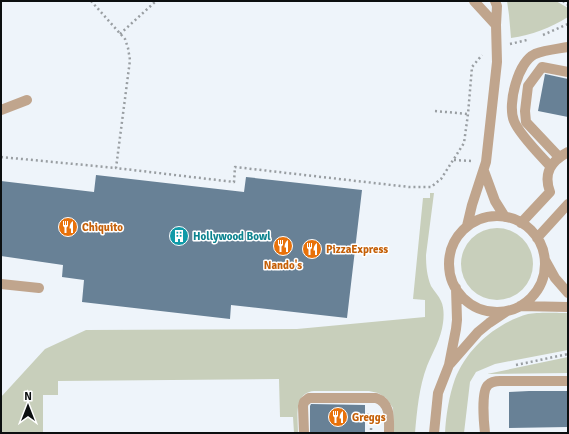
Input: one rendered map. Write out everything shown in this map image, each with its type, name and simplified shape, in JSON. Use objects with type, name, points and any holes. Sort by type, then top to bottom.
[{"type":"lane","points":[[474,1],[496,25]]},
{"type":"lane","points":[[467,226],[486,162],[497,62],[497,6],[495,1]]},
{"type":"lane","points":[[550,166],[522,133],[514,120],[513,104],[515,85],[521,69],[534,55],[568,47]]},
{"type":"lane","points":[[521,223],[550,192],[548,184],[550,166],[563,154],[526,122],[525,111],[528,86],[542,67],[568,72]]},
{"type":"lane","points":[[1,110],[27,100]]},
{"type":"lane","points":[[484,171],[495,201],[505,217]]},
{"type":"lane","points":[[537,238],[568,204]]},
{"type":"lane","points":[[568,293],[555,278],[545,260],[537,238],[530,229],[521,223],[505,217],[492,216],[467,226],[457,237],[451,251],[449,266],[452,281],[459,294],[470,304],[480,309],[492,312],[508,310],[520,306],[568,307]]},
{"type":"lane","points":[[520,306],[531,297],[540,286],[544,272],[545,260]]},
{"type":"lane","points":[[1,284],[39,288]]},
{"type":"lane","points":[[434,433],[438,393],[449,365],[457,320],[456,288]]},
{"type":"lane","points":[[449,365],[478,332],[508,310]]},
{"type":"lane","points":[[485,433],[484,393],[490,383],[500,381],[568,381]]},
{"type":"lane","points":[[304,433],[303,406],[304,402],[309,398],[376,398],[382,401],[387,407],[389,413],[389,433]]},
{"type":"path","points":[[91,1],[125,39],[130,60],[116,168]]},
{"type":"path","points":[[120,34],[156,1]]},
{"type":"path","points":[[563,1],[568,5]]},
{"type":"path","points":[[435,111],[468,114]]},
{"type":"path","points":[[1,157],[116,168],[234,182],[235,167],[392,185]]},
{"type":"path","points":[[367,414],[370,418],[371,433]]},
{"type":"green space","points":[[507,1],[556,1],[568,8],[568,17],[541,30],[511,38]]},
{"type":"green space","points":[[430,193],[434,193],[426,255],[427,267],[431,286],[442,303],[444,317],[442,329],[422,382],[415,433],[394,433],[393,408],[386,398],[378,393],[369,391],[314,391],[307,393],[300,401],[298,407],[298,433],[294,433],[293,417],[280,417],[279,379],[58,381],[58,395],[43,395],[43,433],[1,433],[1,397],[45,349],[86,330],[297,329],[425,317],[425,300],[413,299],[423,198],[430,198]]},
{"type":"green space","points":[[497,228],[517,234],[527,244],[533,264],[527,284],[517,294],[497,300],[477,294],[467,284],[461,264],[467,244],[477,234]]},
{"type":"green space","points":[[568,313],[568,350],[495,364],[476,372],[470,382],[464,433],[445,433],[448,406],[455,379],[467,357],[484,338],[494,330],[516,318],[528,314]]},
{"type":"green space","points":[[568,357],[568,373],[487,374]]},
{"type":"building","points":[[545,74],[568,79],[568,117],[538,111]]},
{"type":"building","points":[[96,175],[244,192],[246,177],[362,190],[347,318],[231,305],[230,319],[82,302],[84,280],[62,277],[63,265],[1,256],[1,181],[94,192]]},
{"type":"building","points":[[568,391],[568,427],[509,428],[509,392]]},
{"type":"building","name":"Greggs","points":[[311,404],[365,405],[365,433],[310,433]]},
{"type":"place","name":"Chiquito","points":[[68,227]]},
{"type":"place","name":"Hollywood Bowl","points":[[179,236]]},
{"type":"place","name":"Nando's","points":[[283,246]]},
{"type":"place","name":"PizzaExpress","points":[[312,249]]},
{"type":"place","name":"Greggs","points":[[338,417]]}]
